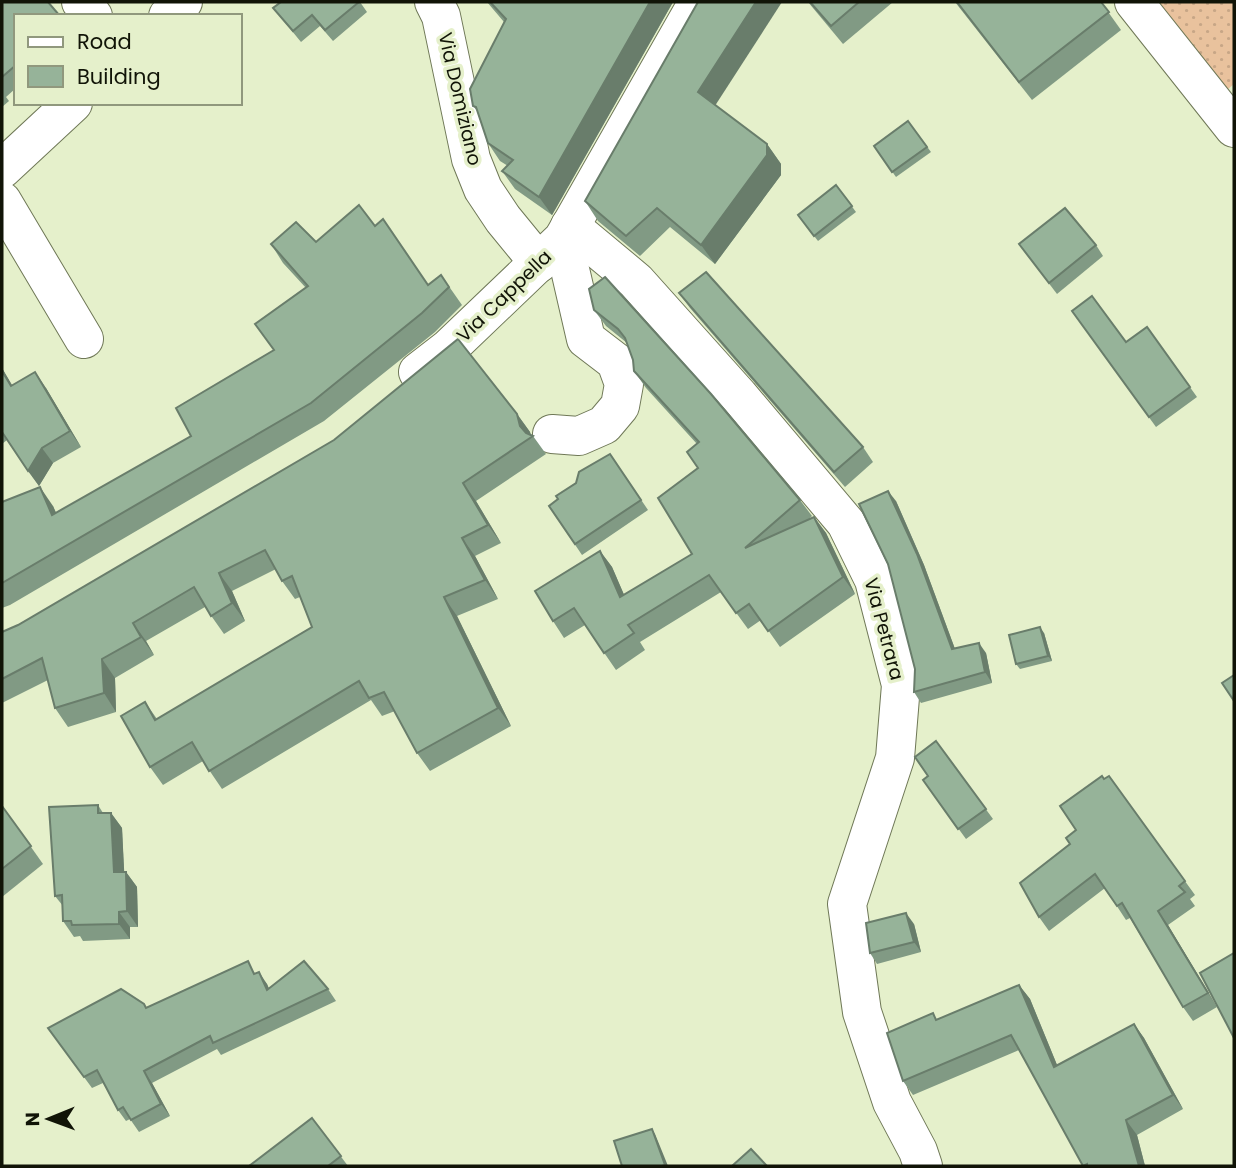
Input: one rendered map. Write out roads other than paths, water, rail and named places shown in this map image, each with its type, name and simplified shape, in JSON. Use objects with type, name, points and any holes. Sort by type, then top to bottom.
[{"type":"street","points":[[170,14],[183,2]]},
{"type":"street","name":"Via Domiziano","points":[[433,2],[441,16],[471,159],[479,179],[503,219],[557,242]]},
{"type":"street","name":"Via Cappella","points":[[387,397],[449,348],[557,242],[698,2]]},
{"type":"street","points":[[1134,2],[1234,128]]},
{"type":"street","points":[[2,169],[71,105]]},
{"type":"street","points":[[2,201],[84,340]]},
{"type":"street","points":[[552,434],[579,436],[604,425],[620,406],[624,384],[616,362],[586,339],[557,242]]},
{"type":"street","name":"Via Petrara","points":[[557,242],[636,281],[739,396],[846,523],[874,580],[901,685],[895,758],[847,904],[862,1012],[892,1102],[923,1166]]}]
